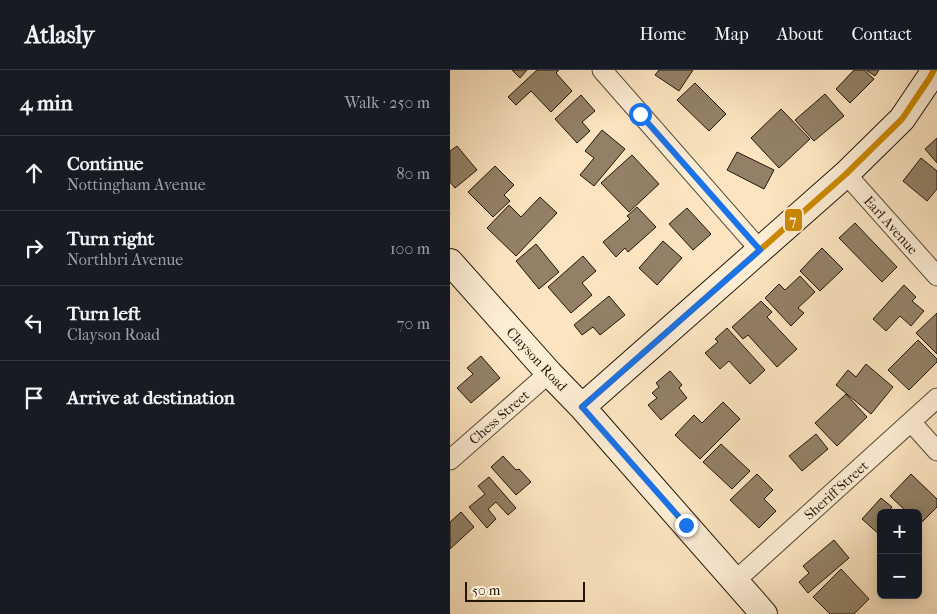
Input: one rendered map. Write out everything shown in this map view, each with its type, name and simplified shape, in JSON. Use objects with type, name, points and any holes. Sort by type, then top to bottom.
[{"type":"street","points":[[582,407],[846,174],[902,119],[934,70]]},
{"type":"street","points":[[605,71],[760,250]]},
{"type":"street","name":"Earl Avenue","points":[[846,174],[937,276]]},
{"type":"street","name":"Clayson Road","points":[[450,262],[549,373],[582,407],[764,614]]},
{"type":"street","name":"Chess Street","points":[[450,460],[549,373]]},
{"type":"street","name":"Sheriff Street","points":[[735,581],[937,398]]},
{"type":"street","points":[[911,422],[937,451]]},
{"type":"building","points":[[512,70],[527,70],[520,78]]},
{"type":"building","points":[[537,70],[559,70],[556,73],[572,91],[551,112],[531,91],[516,105],[508,97]]},
{"type":"building","points":[[659,70],[693,70],[679,91],[655,75]]},
{"type":"building","points":[[854,70],[864,70],[874,79],[850,103],[836,89]]},
{"type":"building","points":[[866,70],[879,70],[875,76]]},
{"type":"building","points":[[695,83],[726,114],[709,131],[677,100]]},
{"type":"building","points":[[825,94],[844,116],[814,141],[795,120]]},
{"type":"building","points":[[581,95],[595,111],[582,122],[590,131],[577,143],[555,119]]},
{"type":"building","points":[[781,109],[810,139],[779,168],[751,138]]},
{"type":"building","points":[[602,130],[625,149],[594,186],[580,175],[594,158],[585,151]]},
{"type":"building","points":[[937,138],[937,163],[925,149]]},
{"type":"building","points":[[457,146],[477,170],[455,188],[450,182],[450,151]]},
{"type":"building","points":[[737,152],[774,170],[764,189],[727,170]]},
{"type":"building","points":[[632,155],[659,184],[629,212],[601,183]]},
{"type":"building","points":[[921,158],[937,171],[937,189],[927,201],[903,181]]},
{"type":"building","points":[[495,166],[514,185],[504,195],[510,201],[493,217],[468,192]]},
{"type":"building","points":[[540,197],[557,213],[516,256],[487,228],[509,205],[521,217]]},
{"type":"building","points":[[637,207],[656,227],[628,252],[625,248],[616,257],[603,242],[630,219],[627,216]]},
{"type":"building","points":[[687,208],[711,234],[693,250],[669,224]]},
{"type":"building","points":[[855,223],[897,267],[882,282],[839,238]]},
{"type":"building","points":[[663,241],[682,258],[657,285],[639,268]]},
{"type":"building","points":[[536,244],[559,272],[539,289],[516,261]]},
{"type":"building","points":[[822,248],[843,269],[820,291],[800,271]]},
{"type":"building","points":[[583,256],[596,271],[582,283],[592,295],[571,313],[548,287]]},
{"type":"building","points":[[800,276],[815,292],[798,308],[804,313],[791,326],[765,298],[779,284],[785,290]]},
{"type":"building","points":[[904,285],[916,297],[912,301],[924,311],[911,326],[900,316],[886,331],[873,319]]},
{"type":"building","points":[[609,296],[625,315],[600,335],[593,327],[582,335],[574,325]]},
{"type":"building","points":[[761,301],[772,312],[767,317],[797,349],[777,367],[748,335],[743,339],[732,327]]},
{"type":"building","points":[[937,313],[937,354],[916,333]]},
{"type":"building","points":[[727,328],[765,370],[750,384],[729,361],[720,369],[705,353],[718,342],[715,339]]},
{"type":"building","points":[[918,340],[937,359],[937,362],[909,390],[888,370]]},
{"type":"building","points":[[481,356],[500,378],[471,403],[457,388],[473,374],[467,368]]},
{"type":"building","points":[[866,364],[893,387],[871,414],[836,385],[848,370],[856,377]]},
{"type":"building","points":[[670,371],[682,385],[679,388],[687,398],[661,420],[648,405],[657,398],[652,393],[659,387],[656,383]]},
{"type":"building","points":[[846,394],[867,417],[837,446],[815,423]]},
{"type":"building","points":[[723,402],[740,419],[700,459],[675,435],[694,415],[702,423]]},
{"type":"building","points":[[816,434],[828,449],[802,471],[789,456]]},
{"type":"building","points":[[721,444],[750,471],[732,489],[703,462]]},
{"type":"building","points":[[503,456],[531,482],[516,495],[491,467]]},
{"type":"building","points":[[757,474],[773,490],[764,499],[776,511],[759,528],[730,500]]},
{"type":"building","points":[[911,474],[937,499],[937,507],[922,522],[922,509],[904,509],[890,496]]},
{"type":"building","points":[[489,477],[516,508],[508,515],[496,502],[488,509],[496,519],[487,528],[469,507],[485,494],[478,486]]},
{"type":"building","points":[[881,498],[892,507],[890,509],[877,509],[877,532],[862,519]]},
{"type":"building","points":[[461,512],[474,527],[450,549],[450,522]]},
{"type":"building","points":[[834,540],[849,558],[808,593],[799,582],[809,573],[803,566]]},
{"type":"building","points":[[841,569],[869,599],[854,614],[830,614],[813,597]]},
{"type":"transit line","name":"7","points":[[582,407],[846,174],[902,119],[934,70]]},
{"type":"route","points":[[640,114],[760,250],[582,407],[686,525]]}]
